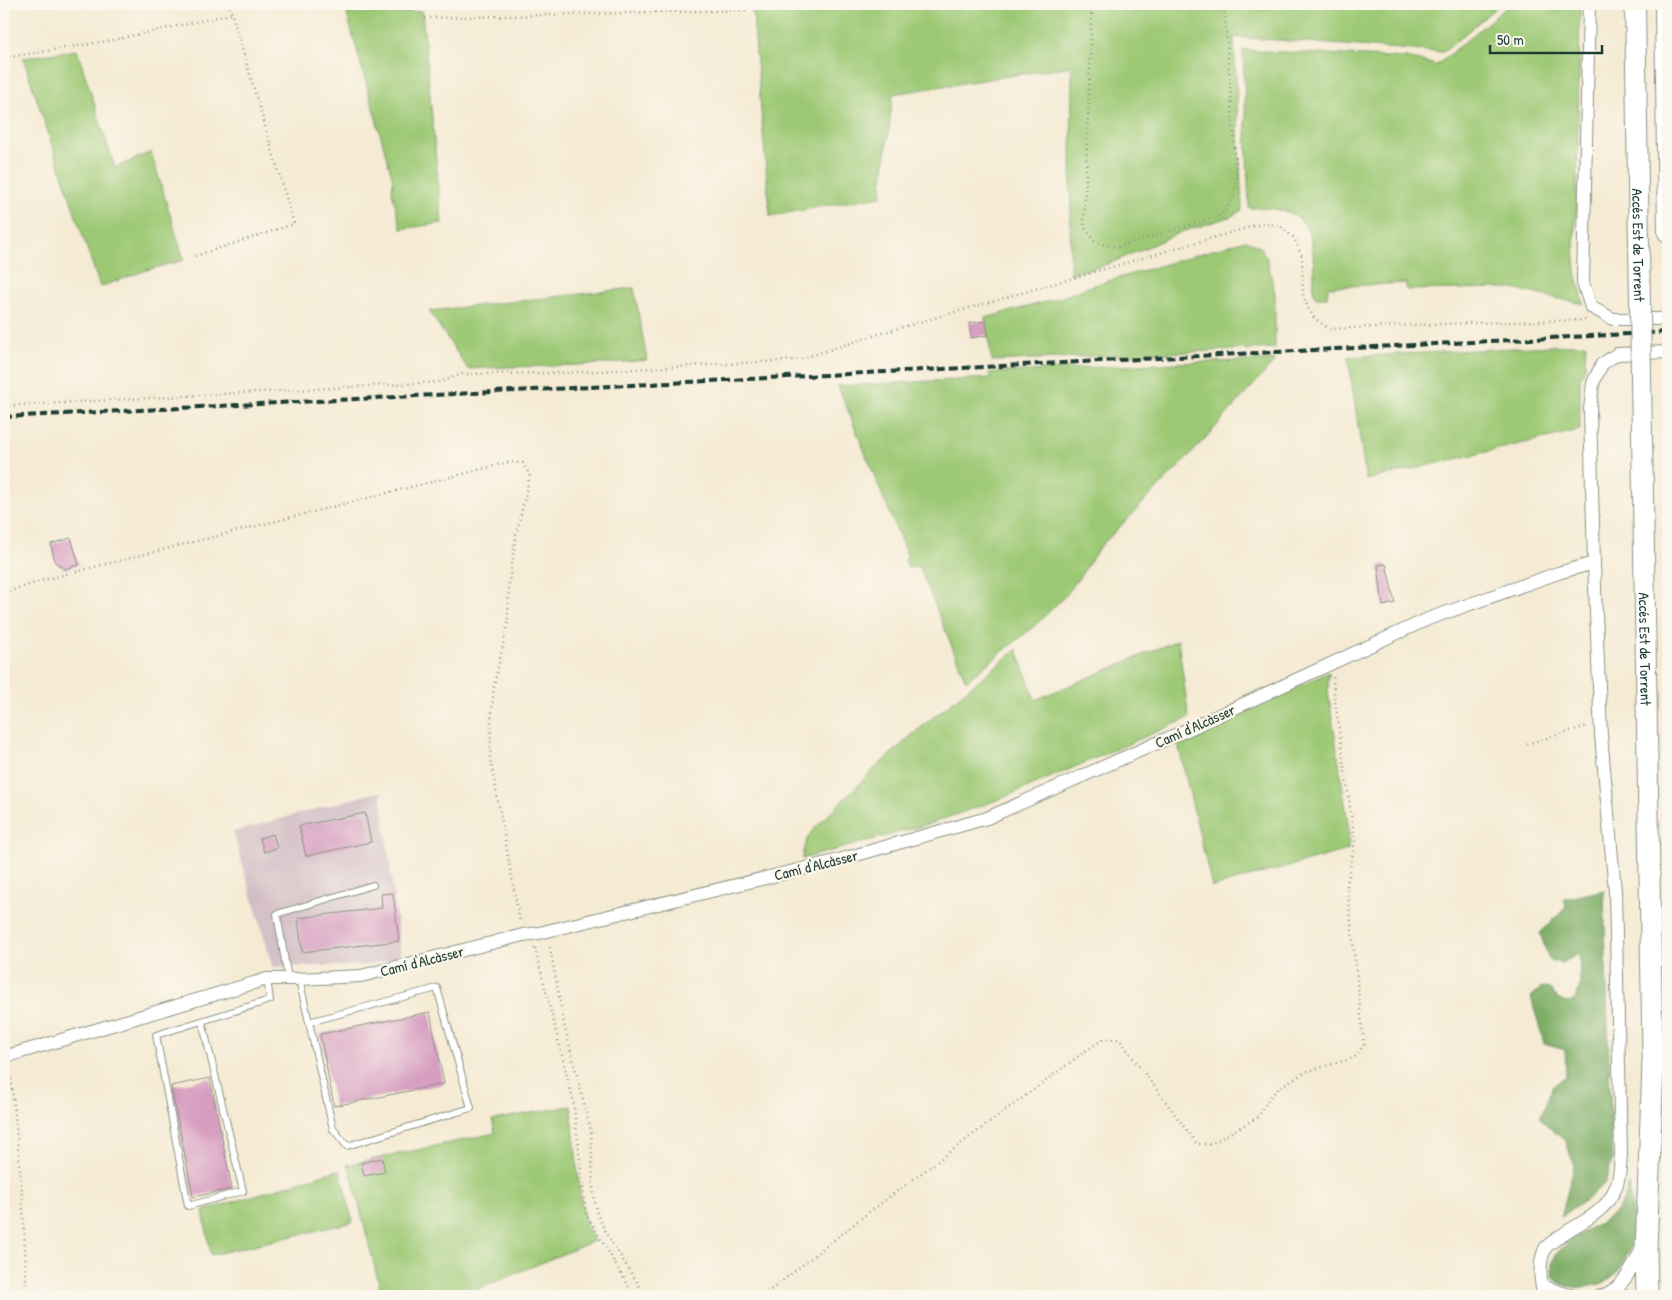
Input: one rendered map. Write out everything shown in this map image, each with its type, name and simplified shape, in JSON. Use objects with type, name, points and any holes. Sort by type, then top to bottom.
[{"type":"highway","points":[[1647,1296],[1647,1236],[1653,1064]]},
{"type":"main road","name":"Accés Est de Torrent","points":[[1635,4],[1657,1296]]},
{"type":"main road","name":"Accés Est de Torrent","points":[[1665,4],[1668,232]]},
{"type":"street","points":[[1589,4],[1583,282],[1591,306],[1612,319],[1668,319]]},
{"type":"street","points":[[1572,1296],[1543,1291],[1540,1268],[1546,1248],[1560,1236],[1598,1211],[1612,1196],[1619,1179],[1621,1154],[1615,891],[1600,722],[1590,409],[1593,383],[1602,364],[1617,354],[1668,352]]},
{"type":"street","name":"Camí d'Alcàsser","points":[[6,1057],[266,979],[361,976],[835,861],[987,818],[1189,729],[1428,619],[1558,573],[1594,563]]},
{"type":"street","points":[[1601,1296],[1608,1294],[1632,1270],[1647,1236]]},
{"type":"lane","points":[[309,1022],[437,988],[472,1108],[348,1146],[333,1129],[309,1022],[294,979],[277,914],[373,884]]},
{"type":"lane","points":[[202,1021],[243,1191],[188,1206],[156,1035],[270,1000],[266,979]]},
{"type":"path","points":[[195,256],[294,224],[229,4]]},
{"type":"path","points":[[425,18],[745,10],[744,4]]},
{"type":"path","points":[[1092,4],[1084,226],[1096,243],[1118,247],[1222,214],[1233,198],[1237,177],[1224,4]]},
{"type":"path","points":[[4,58],[114,40],[231,14]]},
{"type":"path","points":[[4,406],[440,382],[462,374],[563,373],[797,360],[879,334],[1264,222],[1280,226],[1294,238],[1302,256],[1303,295],[1308,308],[1315,319],[1330,329],[1612,319]]},
{"type":"path","points":[[4,593],[47,579],[501,464],[510,462],[523,463],[530,475],[516,535],[510,582],[508,622],[494,686],[490,722],[490,757],[527,935],[573,1099],[586,1214],[634,1296]]},
{"type":"path","points":[[763,1296],[868,1213],[1104,1039],[1119,1039],[1197,1144],[1211,1144],[1258,1116],[1269,1098],[1281,1086],[1308,1071],[1354,1058],[1364,1045],[1347,884],[1355,842],[1334,694],[1333,663]]},
{"type":"path","points":[[1527,744],[1600,722]]},
{"type":"path","points":[[550,947],[564,1024],[591,1131],[593,1189],[597,1212],[607,1235],[646,1296]]},
{"type":"path","points":[[6,1057],[22,1179],[26,1248],[26,1296]]},
{"type":"shaded area","points":[[381,791],[401,958],[365,965],[273,968],[233,832]]},
{"type":"green space","points":[[752,4],[1500,4],[1442,52],[1234,37],[1242,210],[1230,217],[1181,232],[1102,266],[1070,274],[1072,66],[893,94],[881,196],[770,216]]},
{"type":"green space","points":[[1510,4],[1580,4],[1577,198],[1574,249],[1576,272],[1584,304],[1508,288],[1406,290],[1406,283],[1328,287],[1327,297],[1316,297],[1311,242],[1302,221],[1282,211],[1268,208],[1249,208],[1243,50],[1406,58],[1437,65]]},
{"type":"green space","points":[[422,11],[442,223],[401,229],[392,192],[393,180],[347,14]]},
{"type":"green space","points":[[77,50],[115,168],[151,152],[184,260],[147,270],[100,287],[23,58]]},
{"type":"green space","points":[[1246,240],[1260,247],[1267,258],[1275,294],[1275,348],[992,361],[985,318],[1060,298],[1088,287]]},
{"type":"green space","points":[[634,288],[647,360],[602,364],[468,369],[429,311]]},
{"type":"green space","points":[[1586,344],[1585,368],[1580,378],[1580,430],[1366,480],[1348,357]]},
{"type":"green space","points":[[1276,360],[1193,452],[1099,548],[1067,594],[1037,624],[966,681],[919,566],[908,568],[905,559],[908,558],[838,386],[990,378],[989,373],[1176,363]]},
{"type":"green space","points":[[1178,640],[1189,718],[1000,799],[929,824],[802,859],[805,844],[813,830],[873,770],[914,733],[1017,649],[1035,700]]},
{"type":"green space","points":[[1329,672],[1328,691],[1349,829],[1348,850],[1212,887],[1178,744]]},
{"type":"green space","points":[[1604,890],[1612,1161],[1605,1183],[1587,1199],[1561,1217],[1574,1166],[1566,1142],[1540,1119],[1552,1087],[1566,1076],[1565,1050],[1544,1044],[1531,997],[1541,987],[1550,989],[1559,1000],[1567,1003],[1575,999],[1580,985],[1579,954],[1561,963],[1549,960],[1540,933],[1566,907],[1564,899]]},
{"type":"green space","points":[[571,1106],[580,1194],[585,1222],[594,1241],[461,1296],[382,1296],[350,1169],[347,1165],[495,1133],[492,1120]]},
{"type":"green space","points":[[338,1170],[341,1174],[353,1222],[211,1255],[203,1211]]},
{"type":"green space","points":[[1629,1185],[1634,1228],[1629,1251],[1619,1270],[1612,1278],[1605,1282],[1585,1287],[1574,1287],[1557,1281],[1553,1274],[1552,1264],[1555,1256],[1569,1242],[1615,1212],[1622,1203]]},
{"type":"building","points":[[986,321],[988,335],[971,338],[969,323]]},
{"type":"building","points":[[71,538],[79,565],[64,569],[55,562],[51,544]]},
{"type":"building","points":[[1386,564],[1395,603],[1383,606],[1378,565]]},
{"type":"building","points":[[365,813],[371,842],[306,856],[299,826]]},
{"type":"building","points":[[273,834],[277,848],[264,852],[260,838]]},
{"type":"building","points":[[393,893],[399,941],[302,952],[298,918],[382,908],[381,894]]},
{"type":"building","points":[[430,1012],[444,1084],[334,1106],[320,1034]]},
{"type":"building","points":[[210,1078],[232,1189],[193,1197],[171,1086]]},
{"type":"building","points":[[382,1158],[385,1172],[364,1176],[361,1163]]},
{"type":"railway","points":[[4,417],[1668,332]]}]
